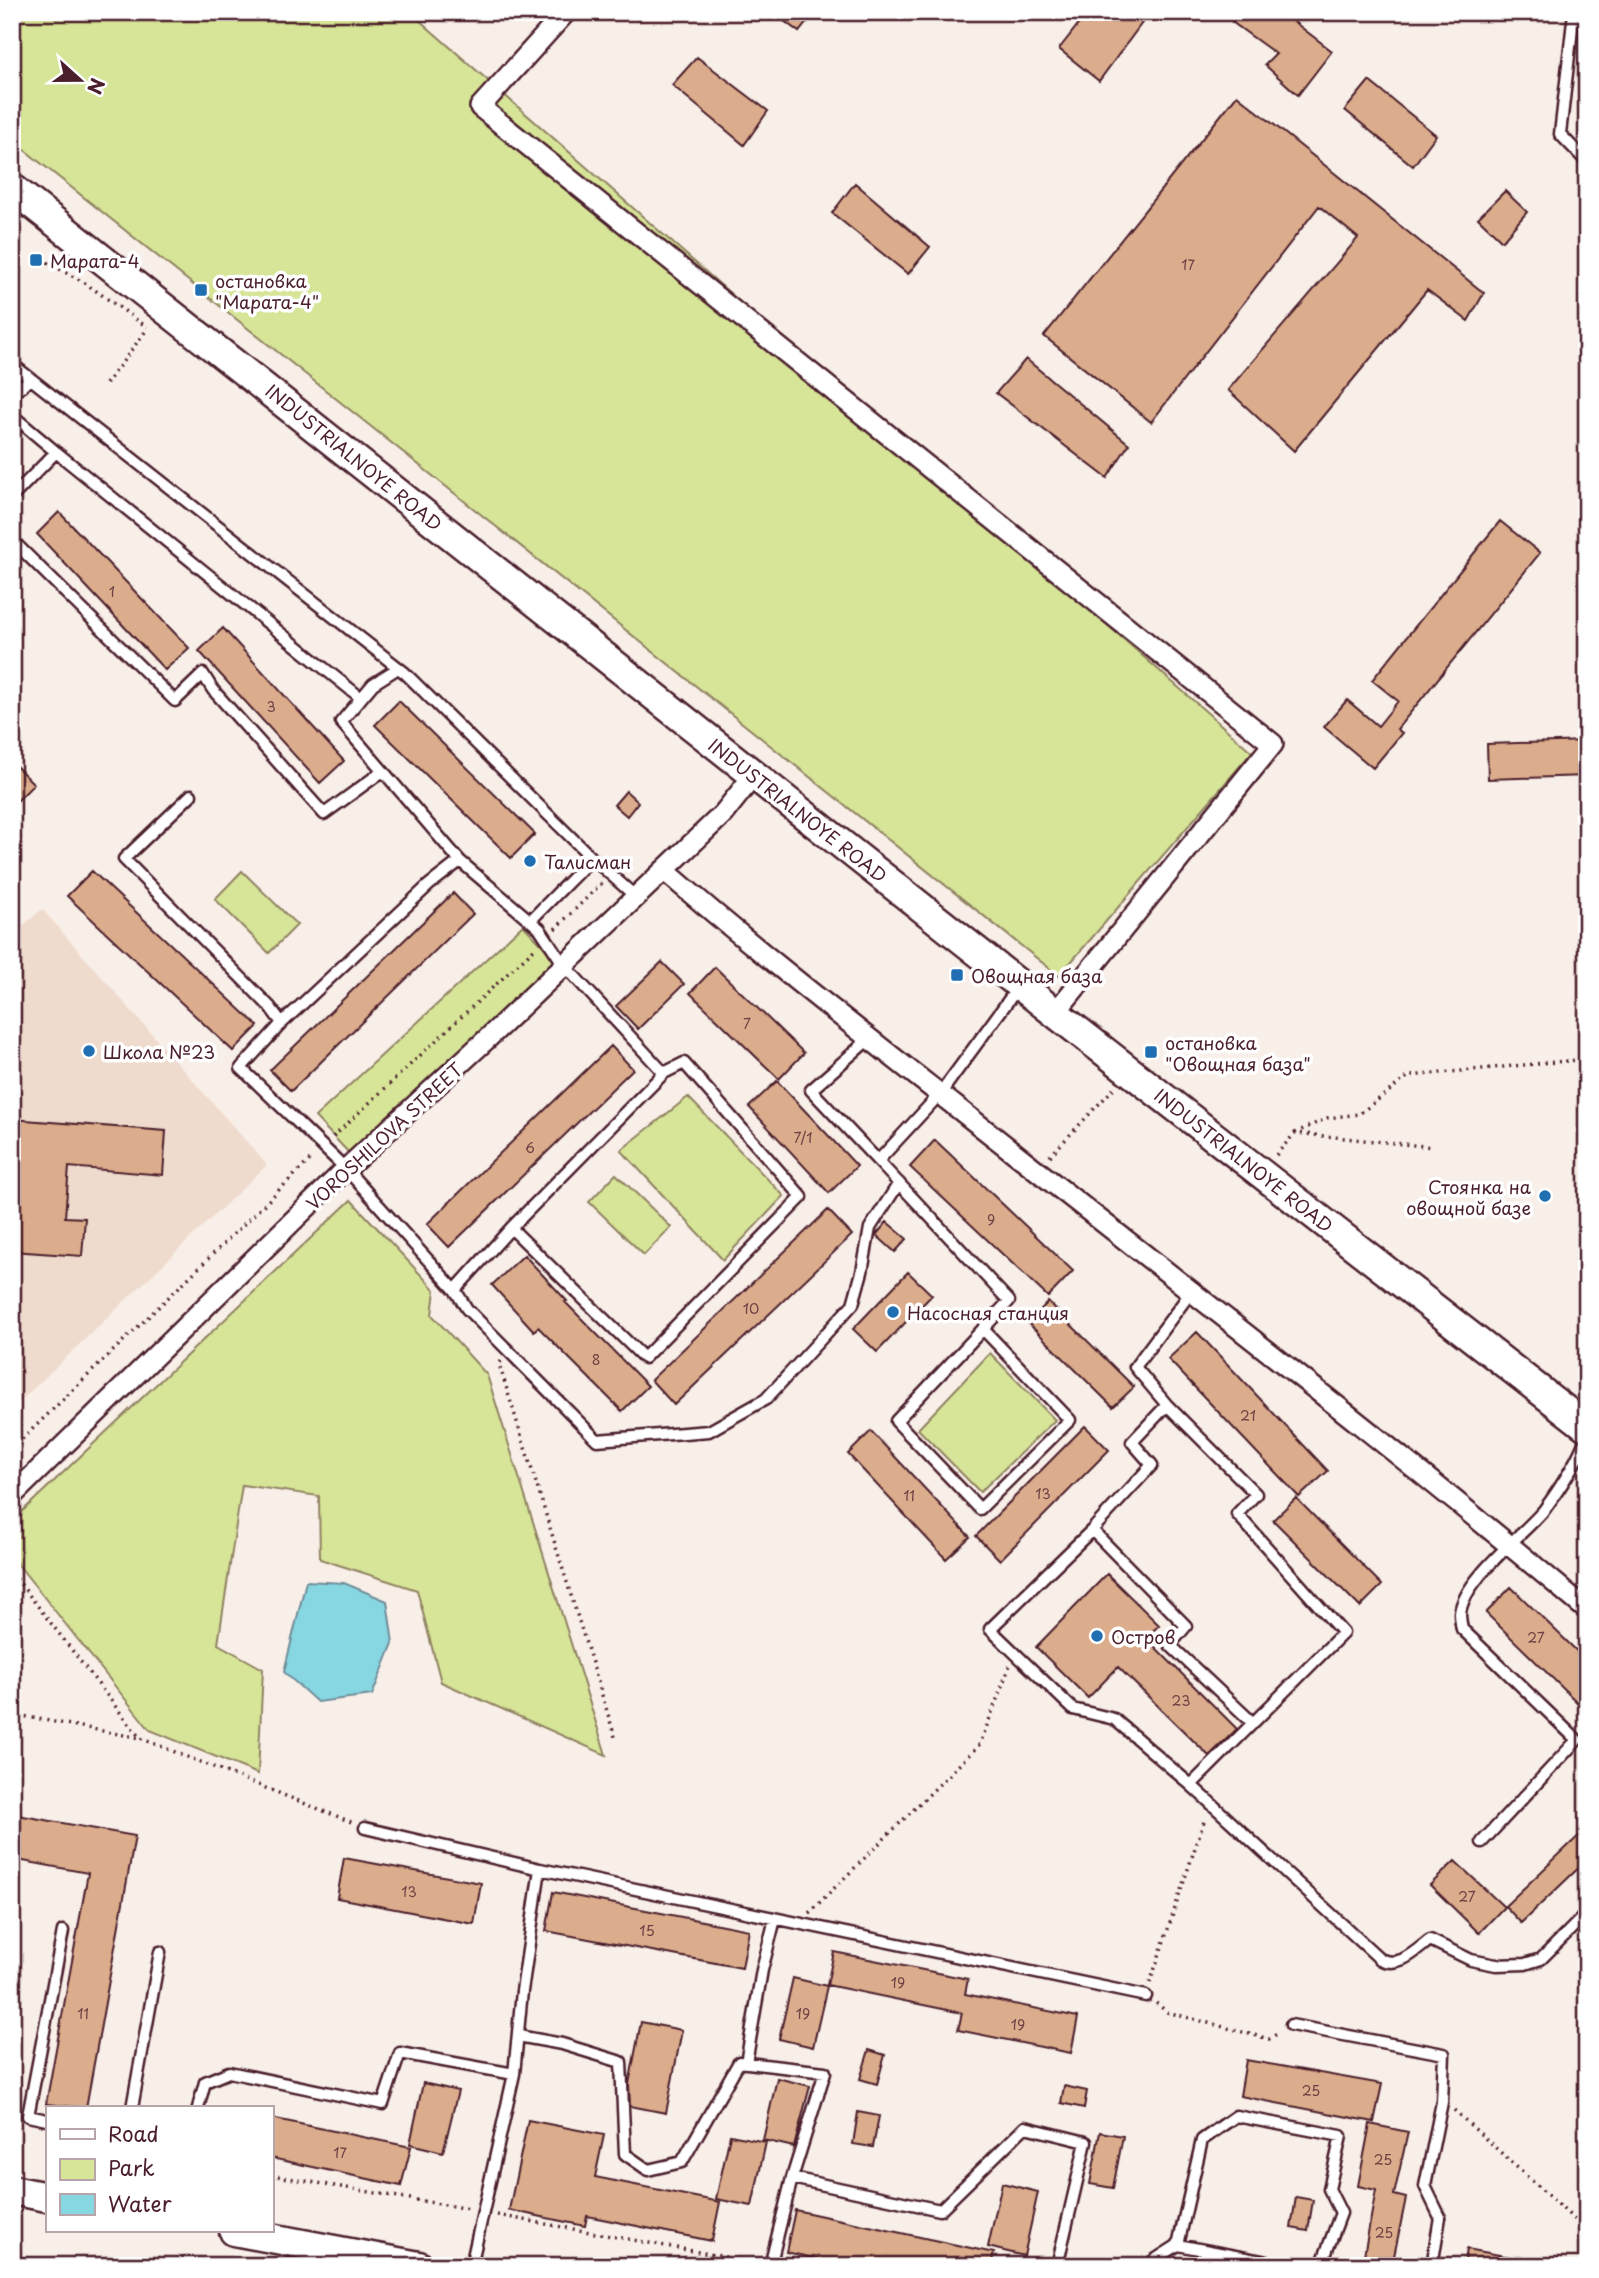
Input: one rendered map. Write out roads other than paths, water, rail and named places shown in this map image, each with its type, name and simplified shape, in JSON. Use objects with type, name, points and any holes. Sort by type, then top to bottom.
[{"type":"main road","name":"INDUSTRIALNOYE ROAD","points":[[12,188],[1055,1013],[1587,1427]]},
{"type":"main road","points":[[12,2190],[46,2197]]},
{"type":"main road","points":[[239,2232],[419,2266]]},
{"type":"street","points":[[566,12],[480,107],[1273,744],[1055,1013]]},
{"type":"street","name":"VOROSHILOVA STREET","points":[[12,1496],[346,1169],[727,810],[754,775]]},
{"type":"street","points":[[664,870],[869,1038],[1508,1544],[1587,1610]]},
{"type":"lane","points":[[1574,12],[1560,134],[1587,162]]},
{"type":"lane","points":[[12,364],[398,667],[592,858],[636,897]]},
{"type":"lane","points":[[12,395],[30,379]]},
{"type":"lane","points":[[12,415],[361,698]]},
{"type":"lane","points":[[12,497],[56,452]]},
{"type":"lane","points":[[12,540],[175,701],[203,674],[213,690],[324,814],[383,771]]},
{"type":"lane","points":[[398,667],[373,684],[341,722],[460,861],[530,921],[564,965],[664,1073]]},
{"type":"lane","points":[[191,795],[124,859],[270,1007],[282,1023]]},
{"type":"lane","points":[[530,921],[592,858]]},
{"type":"lane","points":[[460,861],[429,885],[282,1023],[240,1068],[346,1169],[455,1290],[467,1309],[597,1440],[709,1431],[766,1399],[853,1304],[870,1228],[899,1183]]},
{"type":"lane","points":[[878,1161],[940,1094],[1020,985]]},
{"type":"lane","points":[[869,1038],[811,1090],[1009,1301],[896,1422],[980,1509],[1070,1420],[983,1329]]},
{"type":"lane","points":[[455,1290],[511,1228],[664,1073],[684,1063],[802,1197],[644,1358],[511,1228]]},
{"type":"lane","points":[[1191,1292],[1135,1367],[1167,1405],[1256,1494],[1237,1514],[1343,1633],[1191,1785]]},
{"type":"lane","points":[[1167,1405],[1132,1442],[1152,1465],[1092,1530],[990,1629],[1073,1709],[1114,1719],[1191,1785],[1388,1964],[1399,1962],[1430,1940],[1471,1960],[1496,1965],[1525,1964],[1541,1959],[1587,1913]]},
{"type":"lane","points":[[1482,1842],[1577,1740],[1462,1629],[1460,1614],[1464,1599],[1508,1544],[1543,1511],[1578,1459],[1587,1436]]},
{"type":"lane","points":[[1092,1530],[1186,1626],[1170,1645],[1253,1723]]},
{"type":"lane","points":[[366,1828],[540,1869],[1146,1996]]},
{"type":"lane","points":[[471,2266],[514,2074],[522,1991],[540,1869]]},
{"type":"lane","points":[[746,2063],[762,1970],[775,1919]]},
{"type":"lane","points":[[46,2120],[28,2116],[63,1931]]},
{"type":"lane","points":[[132,2106],[160,1952]]},
{"type":"lane","points":[[1291,2025],[1444,2054],[1442,2099],[1426,2186],[1440,2217],[1432,2266]]},
{"type":"lane","points":[[518,2036],[562,2044],[621,2062],[625,2154],[648,2170],[682,2162],[739,2062],[825,2072],[792,2178],[770,2266]]},
{"type":"lane","points":[[199,2106],[205,2082],[229,2072],[383,2104],[400,2053],[514,2074]]},
{"type":"lane","points":[[1178,2245],[1202,2140],[1236,2116],[1341,2136],[1329,2189],[1340,2213],[1321,2266]]},
{"type":"lane","points":[[792,2178],[940,2210],[1025,2127],[1086,2141],[1057,2266]]},
{"type":"lane","points":[[1152,2266],[1153,2260],[1178,2245],[1288,2266]]},
{"type":"water","points":[[306,1581],[344,1583],[387,1601],[393,1643],[372,1695],[317,1702],[284,1672]]},
{"type":"place","name":"Марата-4","points":[[36,260]]},
{"type":"place","name":"остановка \"Марата-4\"","points":[[201,290]]},
{"type":"place","name":"Талисман","points":[[530,861]]},
{"type":"place","name":"Овощная база","points":[[957,975]]},
{"type":"place","name":"Школа №23","points":[[89,1051]]},
{"type":"place","name":"остановка \"Овощная база\"","points":[[1151,1052]]},
{"type":"place","name":"Стоянка на овощной базе","points":[[1545,1196]]},
{"type":"place","name":"Насосная станция","points":[[893,1312]]},
{"type":"place","name":"Остров","points":[[1097,1636]]}]
